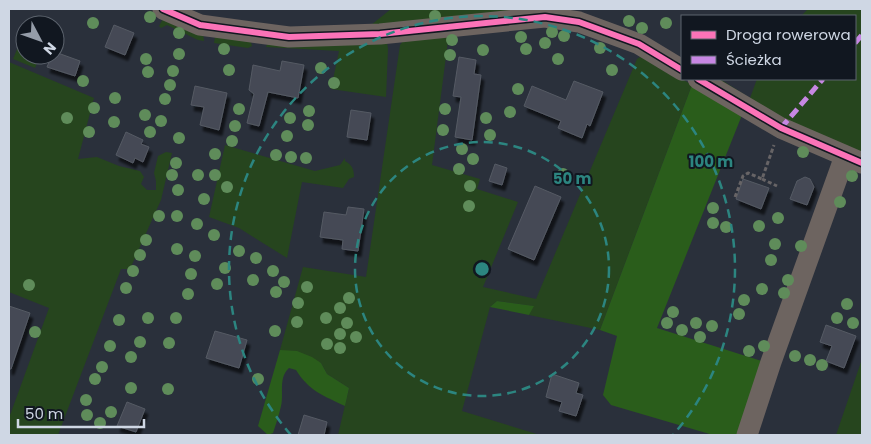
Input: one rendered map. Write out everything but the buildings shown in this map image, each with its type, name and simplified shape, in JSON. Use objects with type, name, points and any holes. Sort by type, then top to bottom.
[{"type":"street","points":[[163,9],[200,25],[289,37],[380,34],[549,13],[639,44],[681,69]]},
{"type":"street","points":[[700,80],[781,128],[854,159],[771,362],[747,435]]},
{"type":"path","points":[[762,179],[775,142]]},
{"type":"path","points":[[735,197],[743,176],[748,173],[777,186]]},
{"type":"green space","points":[[391,9],[544,9],[371,25]]},
{"type":"green space","points":[[808,9],[862,9],[862,157],[797,130],[713,80],[722,80],[750,98],[757,80],[856,80],[856,15],[802,15]]},
{"type":"green space","points":[[164,17],[203,33],[204,41],[167,25],[161,28],[159,26]]},
{"type":"green space","points":[[449,33],[432,165],[480,179],[477,189],[518,202],[483,287],[536,299],[637,59],[643,55],[692,85],[600,330],[529,315],[533,306],[497,301],[490,307],[462,411],[540,435],[338,435],[349,388],[327,374],[321,363],[280,350],[303,267],[366,277],[400,45],[407,36]]},
{"type":"green space","points":[[215,37],[250,39],[252,46],[248,48],[214,43]]},
{"type":"green space","points":[[269,40],[387,42],[386,97],[331,89],[339,51],[266,47]]},
{"type":"green space","points":[[9,62],[94,98],[78,159],[97,157],[119,166],[140,171],[144,177],[141,184],[147,190],[156,190],[154,173],[158,156],[166,152],[172,153],[161,200],[130,269],[121,269],[58,435],[9,435],[9,418],[49,308],[9,292]]},
{"type":"green space","points":[[692,85],[742,115],[657,328],[765,362],[742,435],[713,435],[611,405],[603,395],[617,336],[600,330]]},
{"type":"green space","points":[[225,145],[315,171],[340,165],[345,158],[345,161],[352,167],[354,177],[349,179],[343,188],[302,182],[287,258],[239,228],[209,217]]},
{"type":"green space","points":[[497,301],[534,306],[529,315],[490,307]]},
{"type":"green space","points":[[280,350],[297,351],[312,357],[321,363],[327,374],[349,388],[345,406],[317,392],[306,383],[296,370],[289,368],[284,376],[282,401],[273,433],[268,435],[258,426]]},
{"type":"green space","points":[[862,359],[862,435],[836,435]]},
{"type":"marked path","points":[[856,42],[862,35]]},
{"type":"marked path","points":[[781,128],[822,80]]},
{"type":"cycle path","points":[[163,9],[200,25],[289,37],[380,34],[545,17],[579,22],[639,44],[681,69]]},
{"type":"cycle path","points":[[700,80],[781,128],[862,163]]}]
